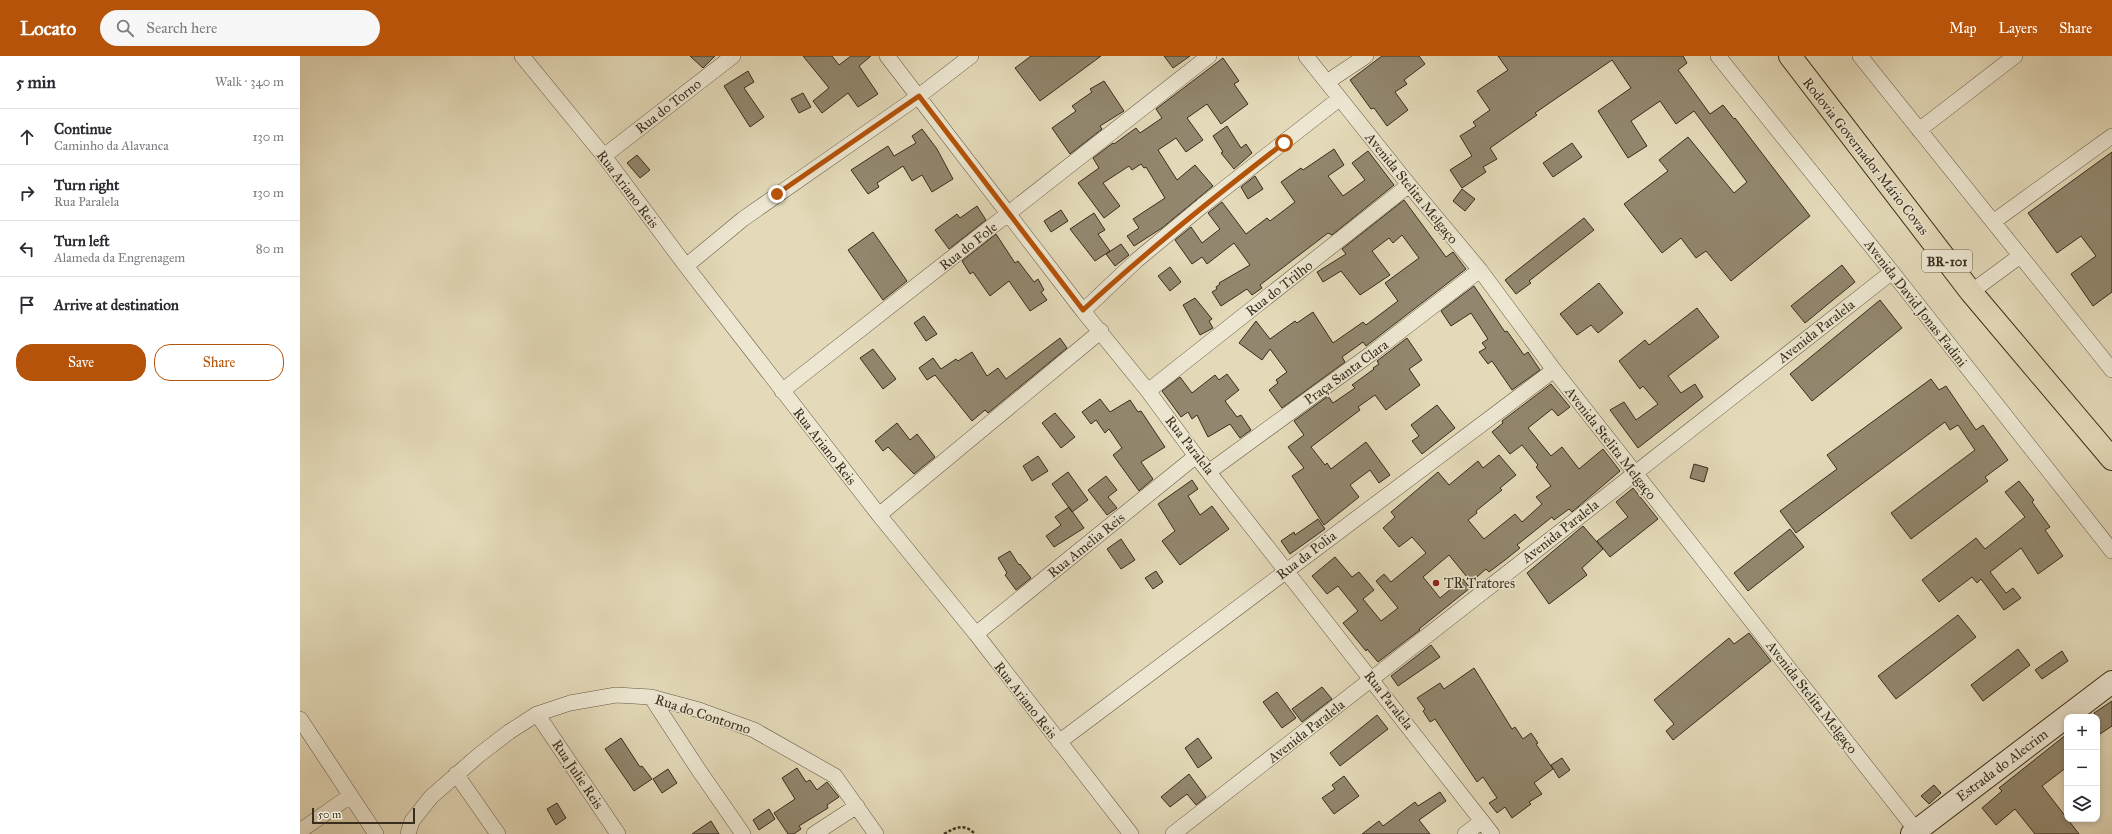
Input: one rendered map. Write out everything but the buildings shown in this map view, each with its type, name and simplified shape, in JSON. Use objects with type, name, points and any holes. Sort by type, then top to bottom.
[{"type":"highway","name":"Rodovia Governador Mário Covas","points":[[1790,56],[1971,292],[2112,459]]},
{"type":"street","name":"Rua Ariano Reis","points":[[522,56],[604,156],[686,266],[879,515],[919,562],[976,634],[1131,834]]},
{"type":"street","name":"Rua do Torno","points":[[604,156],[733,56]]},
{"type":"street","name":"Rua Paralela","points":[[887,56],[1083,310],[1148,391],[1196,456],[1210,471],[1492,834]]},
{"type":"street","points":[[686,266],[771,198],[919,96],[971,56]]},
{"type":"street","name":"Rua do Fole","points":[[782,390],[1010,214],[1209,56]]},
{"type":"street","name":"Avenida Stelita Melgaço","points":[[1306,56],[1409,186],[1480,270],[1554,370],[1914,832]]},
{"type":"street","points":[[1327,82],[1366,56]]},
{"type":"street","name":"Avenida David Jonas Fadini","points":[[1718,56],[1892,272],[2112,551]]},
{"type":"street","points":[[1860,56],[2112,370]]},
{"type":"street","points":[[1919,130],[2015,56]]},
{"type":"street","points":[[1083,310],[1137,260],[1202,206],[1339,99]]},
{"type":"street","points":[[1993,222],[2112,136]]},
{"type":"street","name":"Rua do Trilho","points":[[1148,391],[1409,186]]},
{"type":"street","points":[[1971,292],[2020,256]]},
{"type":"street","name":"Praça Santa Clara","points":[[1210,471],[1372,353],[1480,270]]},
{"type":"street","name":"Avenida Paralela","points":[[1172,834],[1373,680],[1634,472],[1892,272]]},
{"type":"street","points":[[879,515],[1101,331]]},
{"type":"street","name":"Rua da Polia","points":[[1059,742],[1554,370]]},
{"type":"street","name":"Rua Amelia Reis","points":[[976,634],[1196,456]]},
{"type":"street","name":"Estrada do Alecrim","points":[[1914,832],[2112,682]]},
{"type":"street","name":"Rua do Contorno","points":[[408,834],[412,821],[431,797],[456,774],[509,732],[537,714],[570,703],[616,694],[651,696],[699,710],[754,730],[835,776],[876,834]]},
{"type":"street","points":[[651,696],[698,770],[743,834]]},
{"type":"street","name":"Rua Julie Reis","points":[[537,714],[618,834]]},
{"type":"street","points":[[300,719],[376,834]]},
{"type":"street","points":[[456,774],[498,834]]},
{"type":"street","points":[[300,831],[350,796]]},
{"type":"street","points":[[814,834],[857,806]]},
{"type":"street","points":[[1465,834],[1482,821]]},
{"type":"path","points":[[944,834],[957,826],[965,827],[975,834]]},
{"type":"place","name":"TR Tratores","points":[[1436,583]]},
{"type":"route","points":[[777,194],[919,96],[1083,310],[1137,260],[1202,206],[1284,143]]}]
